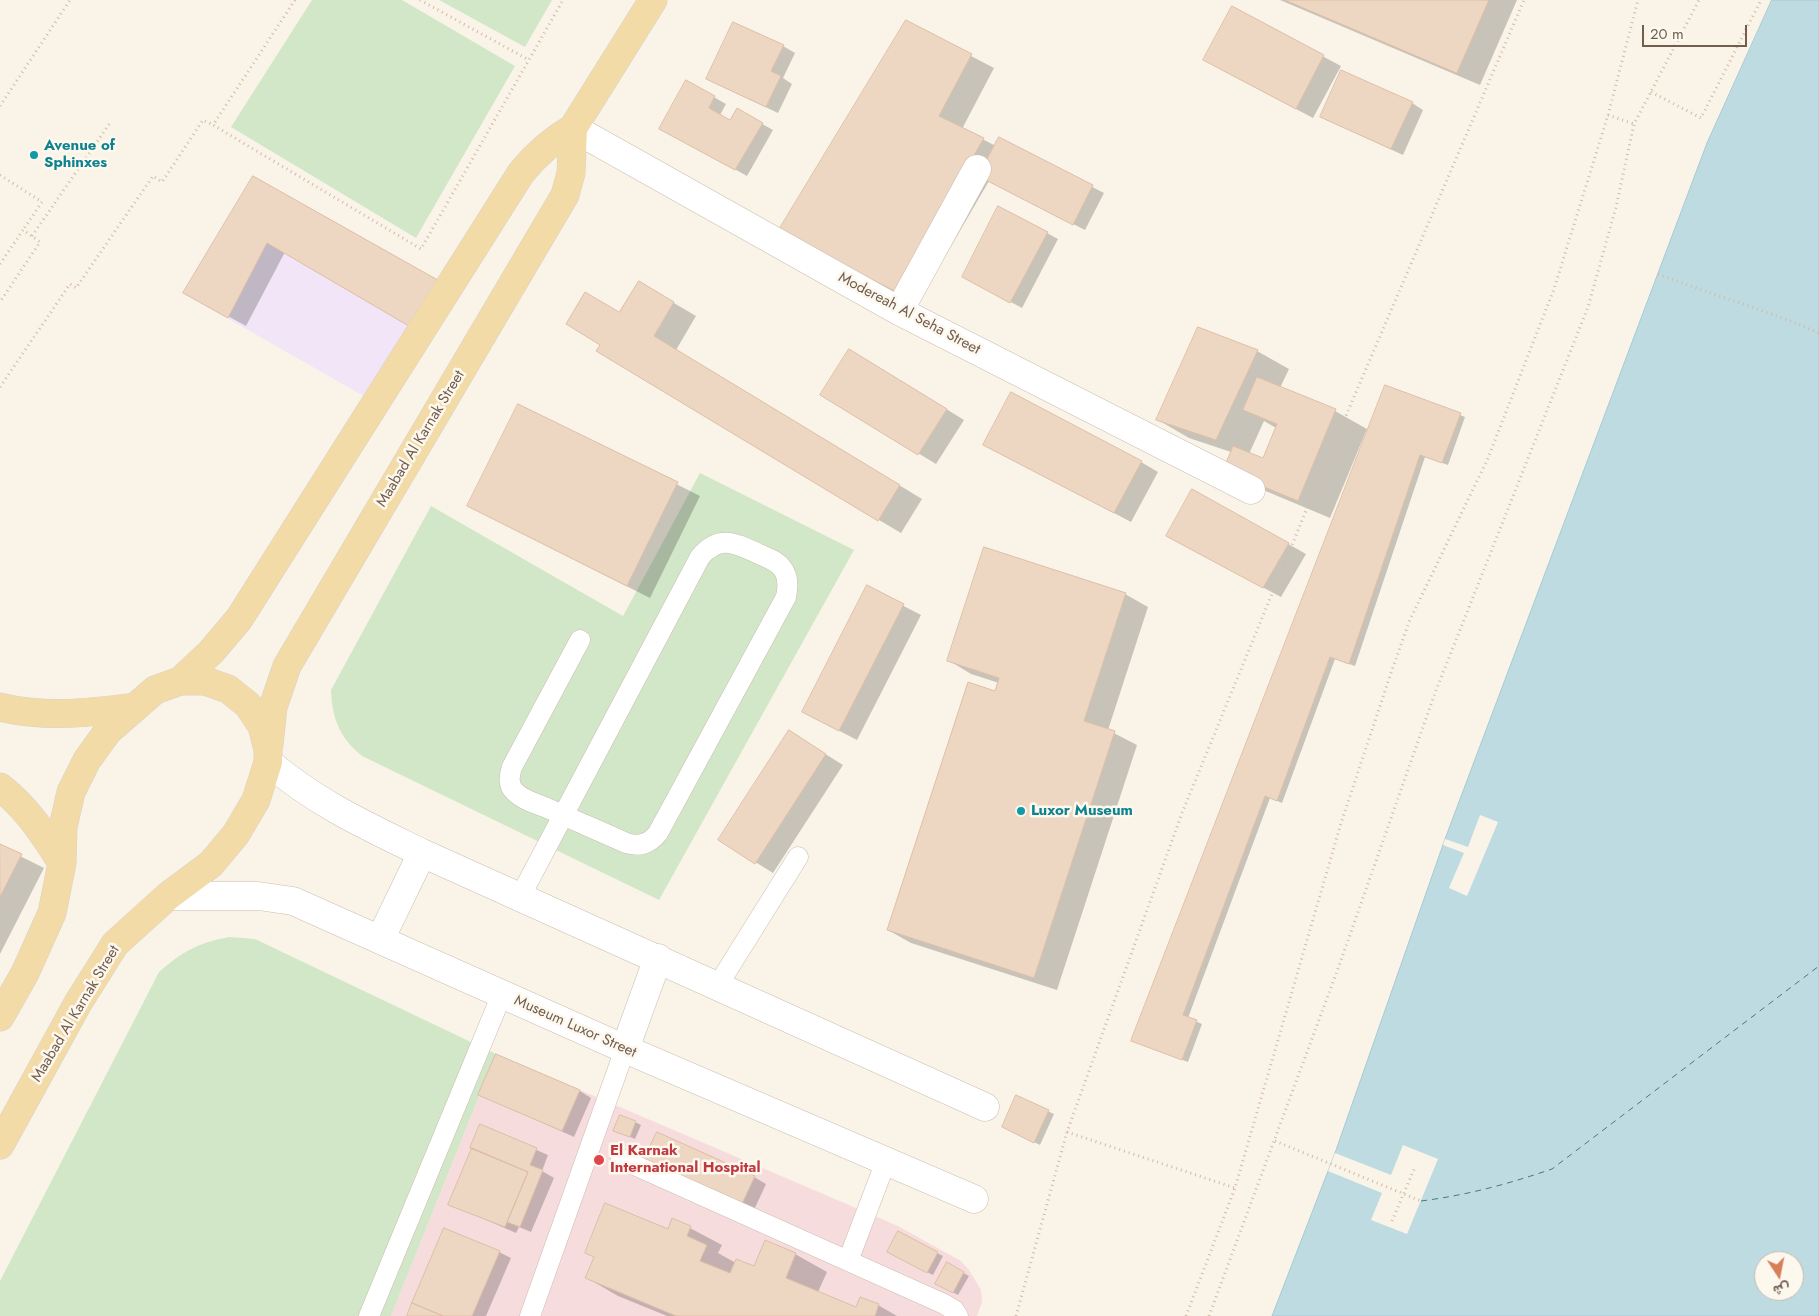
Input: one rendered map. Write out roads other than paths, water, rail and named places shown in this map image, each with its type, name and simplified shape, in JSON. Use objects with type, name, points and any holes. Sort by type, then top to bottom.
[{"type":"main road","name":"Maabad Al Karnak Street","points":[[180,681],[212,652],[239,619],[521,173],[535,154],[573,128],[653,0]]},
{"type":"main road","name":"Maabad Al Karnak Street","points":[[0,1145],[78,1003],[115,944],[168,896],[211,864],[236,834],[256,800],[268,756],[274,707],[287,666],[565,195],[571,174],[573,128]]},
{"type":"main road","points":[[0,1017],[25,973],[52,913],[62,863],[63,827],[71,792],[87,760],[108,731],[155,690],[180,681],[205,681],[228,689],[248,705],[262,726],[268,756]]},
{"type":"main road","points":[[0,707],[52,714],[94,713],[135,707]]},
{"type":"main road","points":[[0,787],[14,798],[41,828],[62,863]]},
{"type":"street","name":"Modereah Al Seha Street","points":[[573,128],[899,311],[1251,490]]},
{"type":"street","points":[[899,311],[977,169]]},
{"type":"street","points":[[268,756],[291,781],[328,806],[422,853],[986,1107]]},
{"type":"street","points":[[380,940],[422,853]]},
{"type":"street","name":"Museum Luxor Street","points":[[168,896],[258,896],[293,901],[625,1049],[974,1199]]},
{"type":"street","points":[[625,1049],[658,958]]},
{"type":"lane","points":[[520,897],[563,815],[700,557],[715,544],[735,543],[776,562],[787,578],[786,597],[652,840],[636,846],[563,815],[520,796],[514,791],[509,775],[580,640]]},
{"type":"lane","points":[[718,985],[798,857]]},
{"type":"lane","points":[[369,1316],[502,994]]},
{"type":"lane","points":[[530,1316],[625,1049]]},
{"type":"lane","points":[[621,1158],[944,1304],[954,1310],[958,1316]]},
{"type":"lane","points":[[848,1262],[886,1161]]},
{"type":"water","points":[[1772,0],[1819,0],[1819,1316],[1272,1316],[1335,1153],[1445,839],[1707,143]]},
{"type":"place","name":"Avenue of Sphinxes","points":[[34,155]]},
{"type":"place","name":"Luxor Museum","points":[[1021,811]]},
{"type":"place","name":"El Karnak International Hospital","points":[[599,1160]]}]
